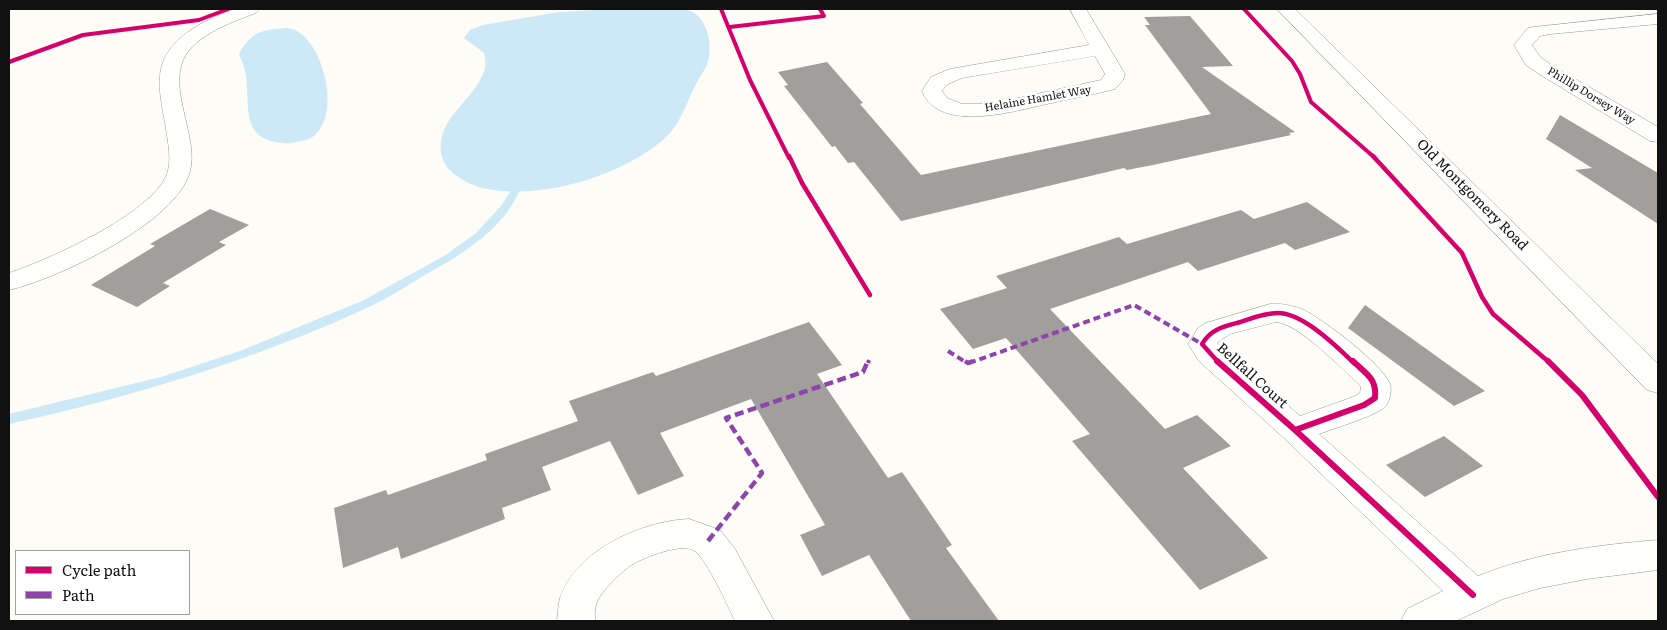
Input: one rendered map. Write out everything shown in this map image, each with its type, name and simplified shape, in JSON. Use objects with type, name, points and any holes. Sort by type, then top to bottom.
[{"type":"street","points":[[9,282],[61,263],[83,251],[137,219],[162,198],[177,177],[182,159],[169,78],[178,50],[212,25],[250,9]]},
{"type":"street","name":"Helaine Hamlet Way","points":[[1078,9],[1101,49],[1115,74],[1113,80],[1108,85],[991,110],[962,110],[950,107],[940,102],[934,96],[932,91],[938,81],[957,73],[1101,49]]},
{"type":"street","name":"Old Montgomery Road","points":[[1285,9],[1658,382]]},
{"type":"street","name":"Phillip Dorsey Way","points":[[1658,19],[1550,28],[1534,32],[1523,45],[1533,61],[1546,70],[1658,136]]},
{"type":"street","name":"Bellfall Court","points":[[1295,430],[1364,405],[1375,398],[1376,386],[1369,376],[1296,317],[1281,313],[1266,314],[1215,329],[1206,335],[1202,344],[1209,354],[1295,430],[1473,594]]},
{"type":"street","points":[[576,621],[578,599],[592,578],[621,553],[667,535],[689,534],[708,541],[722,560],[755,621]]},
{"type":"street","points":[[1420,621],[1473,594],[1539,572],[1610,559],[1658,556]]},
{"type":"water","points":[[614,9],[683,9],[696,14],[707,30],[710,51],[707,64],[675,127],[664,139],[646,153],[625,165],[578,183],[553,188],[504,191],[482,188],[463,180],[446,166],[441,153],[441,140],[445,129],[451,118],[481,79],[485,66],[484,53],[464,38],[470,30],[483,25],[559,12]]},
{"type":"water","points":[[288,28],[300,33],[319,58],[327,92],[327,109],[323,124],[315,135],[293,143],[273,142],[258,134],[254,128],[249,114],[246,72],[239,54],[249,40],[259,33]]},
{"type":"building","points":[[1190,16],[1233,66],[1202,67],[1295,132],[1289,133],[1291,135],[1153,165],[1127,170],[1124,168],[901,221],[854,162],[848,163],[835,146],[832,147],[784,86],[788,85],[778,72],[827,62],[921,175],[1211,114],[1145,25],[1150,25],[1144,17]]},
{"type":"building","points":[[1560,115],[1658,173],[1658,224],[1575,170],[1592,168],[1546,139]]},
{"type":"building","points":[[1307,202],[1350,232],[1295,250],[1285,243],[1198,271],[1188,262],[1050,309],[1165,429],[1197,415],[1231,446],[1183,468],[1268,558],[1200,590],[1072,441],[1090,434],[1006,338],[973,349],[940,309],[1007,288],[996,276],[1119,237],[1127,244],[1241,210],[1254,219]]},
{"type":"building","points":[[210,209],[249,225],[219,242],[226,245],[163,283],[170,286],[137,307],[91,285],[155,246],[150,244]]},
{"type":"building","points":[[1365,305],[1485,391],[1454,406],[1348,328]]},
{"type":"building","points":[[809,322],[842,365],[817,374],[888,478],[902,472],[952,545],[946,548],[999,621],[911,621],[869,555],[822,576],[800,535],[825,525],[751,399],[660,433],[684,476],[638,495],[610,441],[542,467],[551,490],[502,508],[505,519],[401,559],[398,547],[343,568],[334,508],[386,490],[388,495],[487,460],[485,454],[578,421],[569,401],[653,372],[656,376]]},
{"type":"building","points":[[1444,436],[1483,466],[1425,497],[1386,465]]},
{"type":"waterway","points":[[9,419],[162,381],[244,354],[366,304],[448,258],[479,236],[505,208],[516,190],[519,177]]},
{"type":"marked path","points":[[948,351],[968,363],[1134,305],[1202,344]]},
{"type":"marked path","points":[[708,541],[762,473],[726,418],[863,372],[869,360]]},
{"type":"cycle path","points":[[9,62],[83,35],[199,20],[228,9]]},
{"type":"cycle path","points":[[721,9],[750,80],[802,183],[870,295]]},
{"type":"cycle path","points":[[730,27],[824,16],[820,9]]},
{"type":"cycle path","points":[[1244,9],[1292,61],[1300,74],[1311,102],[1374,157],[1445,233],[1462,253],[1482,297],[1493,314],[1554,366],[1582,395],[1658,497]]},
{"type":"cycle path","points":[[1295,430],[1364,405],[1375,398],[1376,386],[1369,376],[1327,339],[1292,316],[1282,313],[1265,314],[1220,327],[1208,335],[1202,344],[1209,354],[1295,430],[1473,595]]}]
